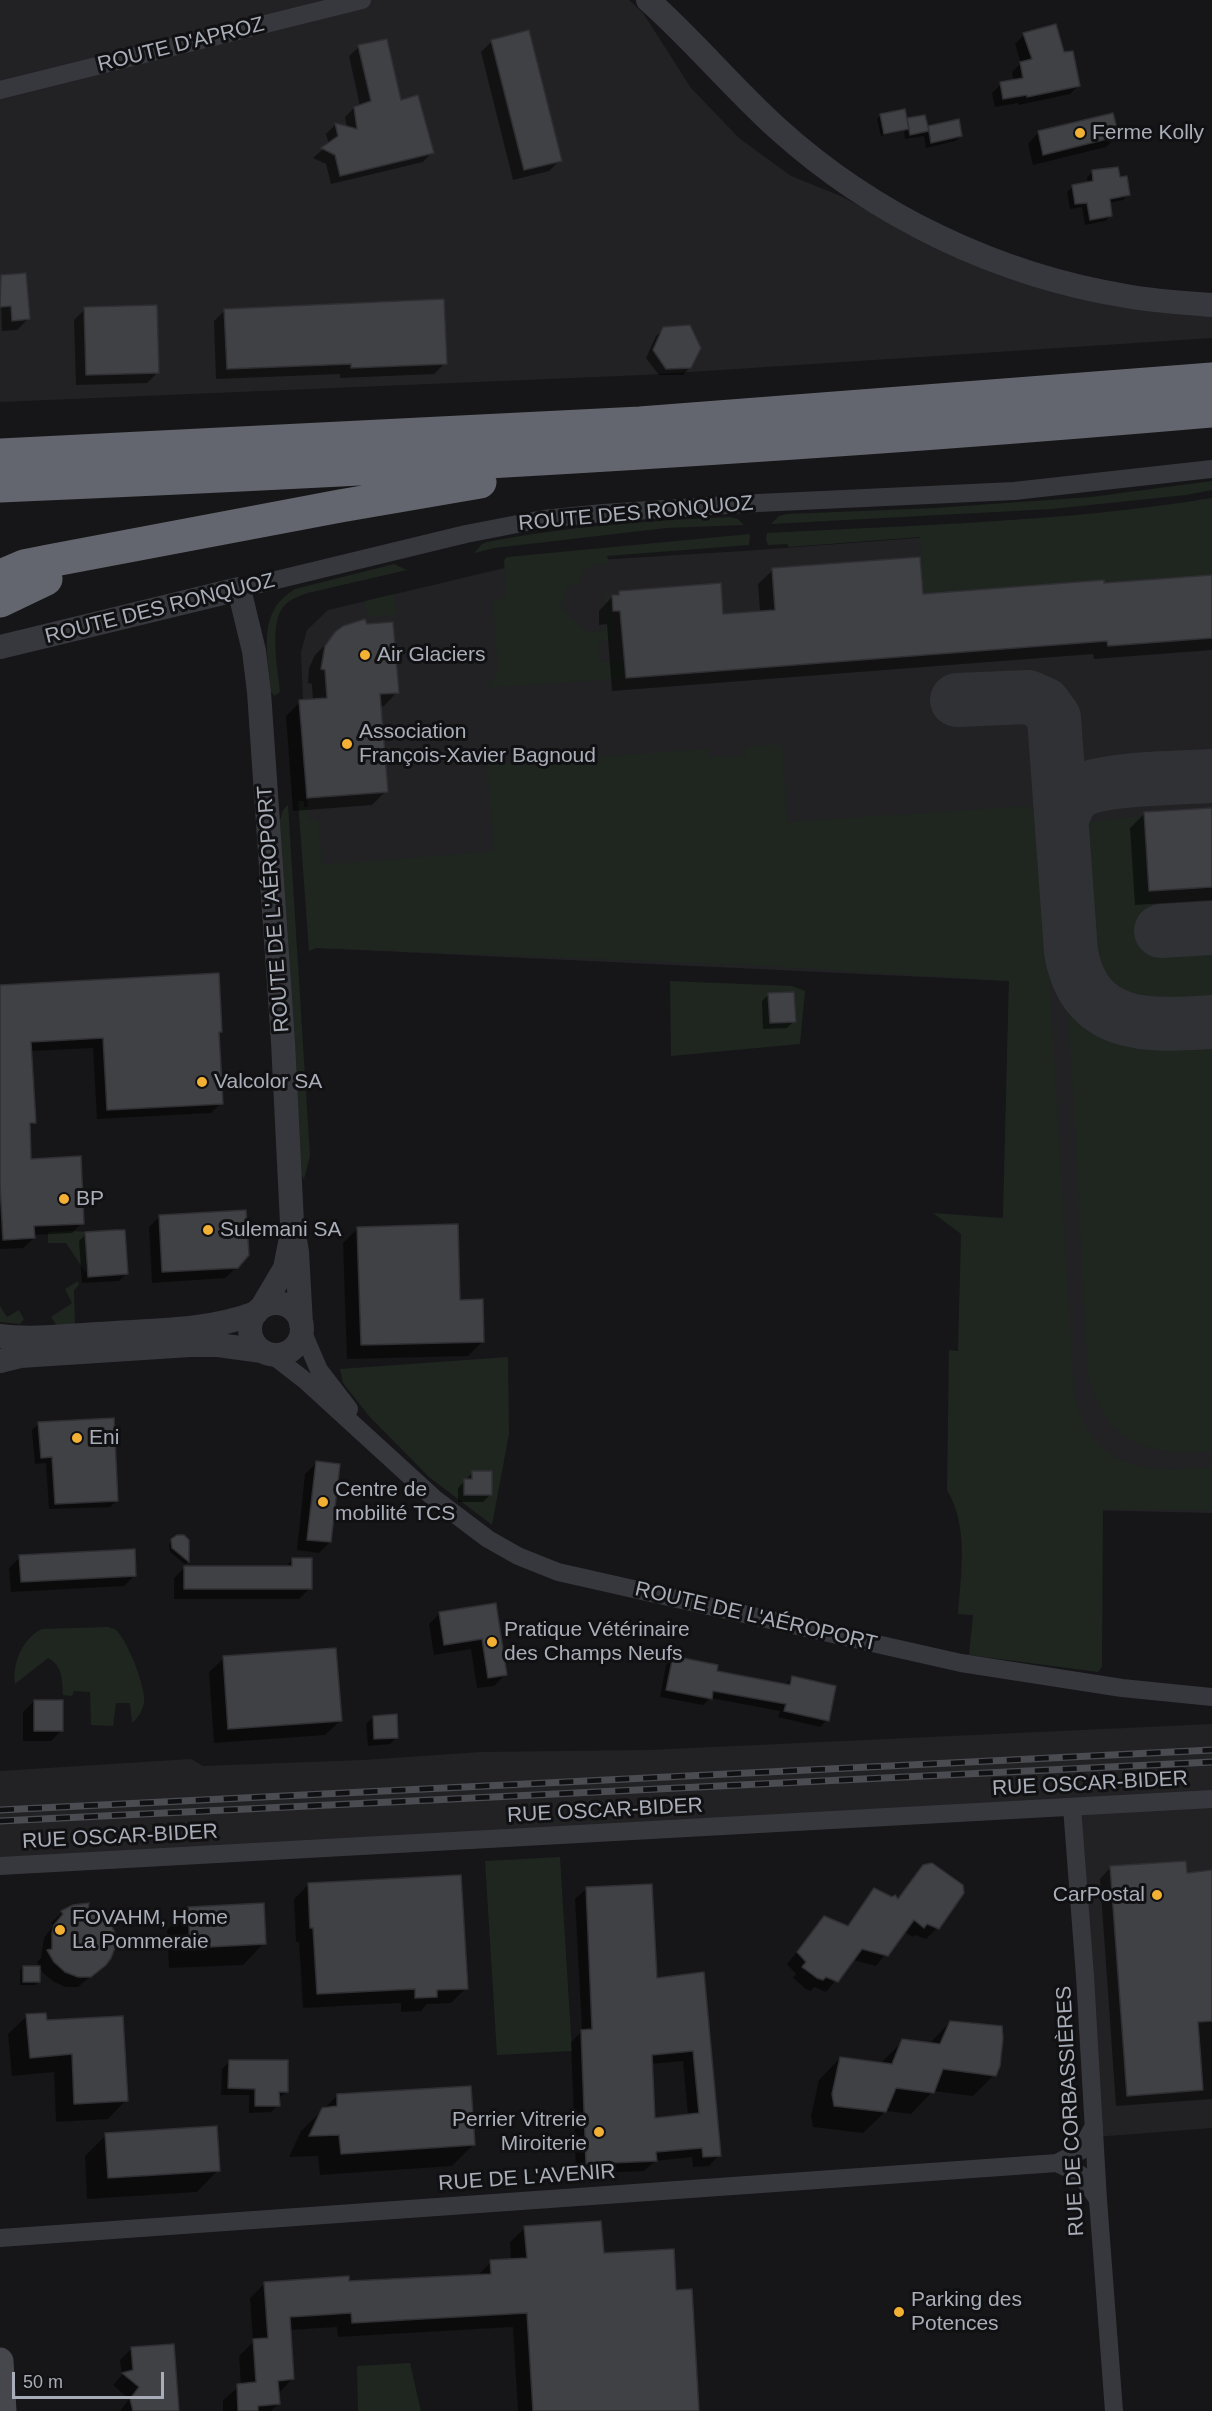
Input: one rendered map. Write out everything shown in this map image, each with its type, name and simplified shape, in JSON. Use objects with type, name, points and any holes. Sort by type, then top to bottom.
[{"type":"highway","points":[[0,455],[616,424],[1212,379]]},
{"type":"highway","points":[[0,486],[380,469],[678,452],[1212,411]]},
{"type":"highway","points":[[0,576],[24,566],[406,494],[678,452]]},
{"type":"highway","points":[[0,601],[52,576],[123,548]]},
{"type":"main road","points":[[0,2361],[3,2411]]},
{"type":"street","name":"ROUTE D'APROZ","points":[[0,90],[363,0]]},
{"type":"street","points":[[648,0],[751,104],[820,164],[886,208],[941,238],[1022,270],[1072,285],[1151,300],[1212,305]]},
{"type":"street","points":[[667,0],[693,43]]},
{"type":"street","name":"ROUTE DES RONQUOZ","points":[[0,647],[466,534],[543,519],[758,503],[1014,491],[1212,469]]},
{"type":"street","name":"ROUTE DE L'AÉROPORT","points":[[239,589],[254,651],[259,692],[284,1042],[293,1232],[298,1263],[301,1326],[319,1370],[376,1444]]},
{"type":"street","name":"ROUTE DE L'AÉROPORT","points":[[259,1310],[285,1268],[293,1232]]},
{"type":"street","points":[[0,1336],[48,1337],[219,1324],[278,1304],[293,1310],[301,1326],[301,1335],[292,1348],[278,1355],[218,1345],[190,1345],[20,1356],[0,1361]]},
{"type":"street","points":[[259,1310],[250,1326],[250,1334],[252,1341],[266,1353]]},
{"type":"street","name":"ROUTE DE L'AÉROPORT","points":[[266,1353],[307,1382],[435,1499],[488,1539],[518,1556],[558,1572],[961,1663],[1122,1688],[1212,1697]]},
{"type":"street","name":"RUE OSCAR-BIDER","points":[[0,1866],[1212,1799]]},
{"type":"street","name":"RUE DE CORBASSIÈRES","points":[[1072,1808],[1114,2411]]},
{"type":"street","name":"RUE DE L'AVENIR","points":[[0,2238],[1057,2163],[1080,2151],[1094,2126]]},
{"type":"street","points":[[1057,2163],[1081,2175],[1098,2200]]},
{"type":"shaded area","points":[[0,0],[629,0],[643,13],[691,88],[739,138],[791,176],[843,197],[905,231],[1002,276],[1089,300],[1212,316],[1212,338],[644,375],[0,402]]},
{"type":"shaded area","points":[[1212,481],[1212,490],[1186,495],[1052,509],[771,524],[779,516],[787,514],[935,508],[1091,497]]},
{"type":"shaded area","points":[[1212,498],[1212,575],[923,594],[920,537],[789,547],[787,544],[768,545],[766,539],[767,533],[1046,518]]},
{"type":"shaded area","points":[[1212,516],[1212,1513],[1002,1508],[1003,1218],[1009,981],[317,948],[307,798],[301,652],[307,630],[328,610],[517,565],[744,551]]},
{"type":"shaded area","points":[[730,517],[738,519],[744,525],[666,528],[495,548],[474,553],[487,542],[548,532],[638,522]]},
{"type":"shaded area","points":[[750,534],[749,545],[607,556],[610,564],[593,565],[582,571],[580,582],[568,586],[560,608],[588,633],[606,630],[605,595],[610,595],[612,640],[598,642],[600,662],[625,661],[626,678],[487,688],[498,673],[493,600],[506,598],[504,560],[507,557]]},
{"type":"shaded area","points":[[394,564],[407,570],[308,593],[283,607],[276,625],[275,636],[280,692],[274,696],[271,691],[267,634],[274,609],[283,598],[295,589]]},
{"type":"shaded area","points":[[394,594],[396,615],[367,616],[365,601]]},
{"type":"shaded area","points":[[782,744],[787,822],[1028,806],[1036,815],[1049,969],[1074,1396],[1083,1422],[1096,1442],[1110,1454],[1125,1462],[1158,1469],[1212,1467],[1212,1510],[1080,1509],[1103,1510],[1102,1667],[1098,1672],[969,1655],[973,1615],[958,1614],[962,1567],[961,1535],[954,1504],[947,1490],[949,1350],[958,1351],[961,1234],[933,1213],[1003,1218],[1009,981],[747,965],[317,948],[309,951],[298,801],[304,801],[304,807],[308,807],[309,820],[318,820],[322,865],[494,851],[487,764],[708,749],[708,757],[746,756],[746,747]]},
{"type":"shaded area","points":[[288,805],[310,1156],[304,1179],[301,1175],[279,823],[283,810]]},
{"type":"shaded area","points":[[1144,815],[1153,944],[1212,942],[1212,1007],[1161,1009],[1133,1001],[1109,985],[1095,959],[1085,823]]},
{"type":"shaded area","points":[[670,981],[792,986],[805,991],[800,1044],[671,1056]]},
{"type":"shaded area","points":[[1068,1006],[1094,1030],[1112,1040],[1147,1043],[1212,1037],[1212,1451],[1167,1451],[1132,1441],[1118,1431],[1106,1417],[1088,1375]]},
{"type":"shaded area","points":[[48,1232],[85,1232],[86,1273],[66,1243],[48,1243]]},
{"type":"shaded area","points":[[78,1281],[79,1285],[74,1290],[75,1327],[57,1326],[51,1317],[72,1303],[65,1289]]},
{"type":"shaded area","points":[[0,1306],[7,1317],[19,1310],[24,1319],[20,1324],[0,1322]]},
{"type":"shaded area","points":[[508,1357],[509,1434],[492,1525],[429,1477],[369,1416],[343,1383],[340,1369]]},
{"type":"shaded area","points":[[107,1627],[116,1630],[125,1643],[142,1687],[144,1703],[140,1714],[132,1723],[130,1703],[116,1703],[113,1726],[91,1725],[90,1692],[74,1691],[72,1696],[63,1695],[59,1669],[48,1658],[15,1684],[15,1668],[20,1652],[35,1633],[42,1629]]},
{"type":"shaded area","points":[[1212,1724],[1212,2128],[1095,2137],[1072,1808],[0,1866],[0,1771],[191,1759],[203,1766],[363,1760],[480,1752],[648,1750]]},
{"type":"shaded area","points":[[560,1857],[572,2051],[497,2055],[485,1861]]},
{"type":"shaded area","points":[[410,2363],[421,2411],[358,2411],[357,2366]]},
{"type":"building","points":[[1056,24],[1064,52],[1073,51],[1080,86],[1027,97],[1027,95],[1003,99],[1000,82],[1023,78],[1020,62],[1032,59],[1023,33]]},
{"type":"building","points":[[529,30],[562,161],[524,170],[491,40]]},
{"type":"building","points":[[387,39],[401,100],[418,95],[434,153],[340,176],[335,155],[321,148],[338,136],[335,123],[357,129],[354,107],[371,101],[358,45]]},
{"type":"building","points":[[905,109],[909,129],[884,134],[880,114]]},
{"type":"building","points":[[1113,113],[1119,136],[1043,155],[1038,131]]},
{"type":"building","points":[[925,115],[929,131],[910,135],[907,118]]},
{"type":"building","points":[[959,119],[962,136],[931,143],[928,126]]},
{"type":"building","points":[[1118,167],[1120,177],[1127,176],[1130,195],[1110,199],[1112,216],[1090,220],[1087,203],[1075,204],[1072,185],[1093,181],[1092,170]]},
{"type":"building","points":[[26,273],[30,319],[12,321],[11,306],[0,307],[1,275]]},
{"type":"building","points":[[444,299],[447,364],[351,368],[351,364],[227,369],[224,309]]},
{"type":"building","points":[[157,305],[159,373],[86,375],[84,307]]},
{"type":"building","points":[[690,325],[701,348],[691,368],[666,369],[653,350],[663,327]]},
{"type":"building","points":[[920,557],[923,594],[1104,580],[1104,583],[1212,575],[1212,638],[1108,646],[1107,641],[626,678],[620,611],[613,611],[612,595],[619,595],[619,591],[721,583],[723,614],[775,610],[772,568]]},
{"type":"building","points":[[365,619],[367,624],[393,622],[399,693],[380,694],[388,792],[307,798],[299,700],[327,698],[325,670],[321,669],[325,646],[335,632],[343,626]]},
{"type":"building","points":[[1212,808],[1212,887],[1149,891],[1144,812]]},
{"type":"building","points":[[219,973],[222,1032],[219,1032],[223,1104],[107,1110],[103,1038],[31,1042],[36,1123],[30,1123],[31,1159],[81,1156],[84,1224],[34,1226],[35,1238],[3,1240],[0,1184],[0,985]]},
{"type":"building","points":[[794,992],[796,1022],[770,1023],[768,993]]},
{"type":"building","points":[[246,1210],[249,1255],[238,1268],[162,1272],[159,1215]]},
{"type":"building","points":[[458,1224],[460,1300],[483,1299],[484,1342],[361,1345],[357,1227]]},
{"type":"building","points":[[125,1230],[128,1274],[88,1277],[85,1232]]},
{"type":"building","points":[[114,1418],[118,1501],[55,1504],[52,1457],[41,1458],[38,1422]]},
{"type":"building","name":"Centre de mobilité TCS","points":[[316,1461],[340,1464],[331,1542],[307,1540]]},
{"type":"building","points":[[472,1471],[492,1471],[492,1495],[464,1495],[464,1479],[472,1479]]},
{"type":"building","points":[[177,1535],[184,1535],[189,1540],[189,1562],[172,1548],[171,1539]]},
{"type":"building","points":[[135,1549],[136,1576],[21,1582],[19,1555]]},
{"type":"building","points":[[292,1558],[312,1558],[312,1589],[184,1589],[184,1566],[292,1566]]},
{"type":"building","name":"Pratique Vétérinaire des Champs Neufs","points":[[496,1603],[507,1675],[488,1678],[482,1639],[444,1645],[439,1612]]},
{"type":"building","points":[[336,1648],[342,1721],[228,1729],[223,1656]]},
{"type":"building","points":[[673,1656],[718,1665],[717,1671],[790,1685],[792,1676],[836,1686],[829,1721],[784,1711],[786,1704],[713,1691],[712,1699],[666,1690]]},
{"type":"building","points":[[34,1700],[63,1700],[63,1731],[34,1731]]},
{"type":"building","points":[[397,1714],[398,1738],[374,1739],[373,1716]]},
{"type":"building","points":[[1186,1861],[1187,1873],[1212,1870],[1212,2021],[1198,2022],[1203,2090],[1127,2096],[1110,1866]]},
{"type":"building","points":[[932,1863],[963,1885],[964,1893],[939,1929],[927,1924],[924,1928],[914,1920],[888,1956],[862,1949],[838,1982],[826,1977],[823,1980],[817,1978],[802,1967],[806,1962],[797,1952],[824,1916],[848,1926],[874,1888],[892,1897],[895,1895],[898,1899],[923,1865]]},
{"type":"building","points":[[461,1875],[468,1989],[437,1990],[437,1997],[415,1998],[415,1989],[317,1994],[308,1883]]},
{"type":"building","points":[[652,1884],[657,1978],[704,1972],[721,2156],[703,2157],[702,2148],[656,2152],[657,2161],[586,2164],[581,2030],[592,2029],[586,1887]],"holes":[[[693,2051],[699,2113],[655,2118],[652,2055]]]},
{"type":"building","points":[[89,1903],[88,1909],[101,1912],[109,1920],[115,1933],[116,1945],[106,1965],[91,1977],[78,1977],[65,1972],[54,1962],[47,1950],[52,1949],[52,1933],[54,1925],[63,1914],[61,1911],[73,1905]]},
{"type":"building","points":[[264,1903],[266,1944],[190,1948],[188,1907]]},
{"type":"building","points":[[23,1966],[40,1966],[40,1982],[23,1982]]},
{"type":"building","points":[[46,2013],[47,2020],[123,2016],[128,2101],[74,2104],[72,2054],[30,2058],[26,2014]]},
{"type":"building","points":[[950,2021],[1002,2026],[1000,2066],[996,2076],[943,2069],[934,2093],[896,2088],[886,2112],[834,2106],[832,2094],[840,2057],[892,2064],[902,2039],[940,2044]]},
{"type":"building","points":[[229,2060],[288,2060],[288,2092],[279,2092],[280,2106],[255,2106],[255,2089],[228,2088]]},
{"type":"building","points":[[471,2086],[475,2145],[341,2154],[339,2135],[309,2136],[322,2108],[337,2106],[337,2094]]},
{"type":"building","points":[[217,2126],[220,2171],[108,2178],[105,2133]]},
{"type":"building","points":[[601,2221],[604,2253],[674,2249],[676,2290],[692,2289],[699,2411],[533,2411],[527,2313],[352,2323],[351,2313],[290,2317],[294,2379],[278,2381],[280,2404],[258,2406],[258,2411],[238,2411],[237,2384],[256,2382],[253,2339],[268,2338],[264,2282],[349,2276],[349,2281],[491,2274],[490,2260],[527,2258],[524,2226]]},
{"type":"building","points":[[174,2344],[179,2411],[133,2411],[130,2399],[139,2387],[122,2373],[133,2370],[131,2347]]},
{"type":"taxiway","points":[[957,700],[1028,697],[1044,704],[1054,718],[1071,952],[1079,978],[1090,997],[1105,1010],[1124,1018],[1166,1024],[1212,1022]]},
{"type":"taxiway","points":[[1062,819],[1073,797],[1090,787],[1123,781],[1212,776]]},
{"type":"taxiway","points":[[1161,931],[1212,928]]},
{"type":"railway","points":[[0,1810],[1212,1750]]},
{"type":"railway","points":[[0,1821],[1212,1762]]},
{"type":"place","name":"Ferme Kolly","points":[[1080,133]]},
{"type":"place","name":"Air Glaciers","points":[[365,655]]},
{"type":"place","name":"Association François-Xavier Bagnoud","points":[[347,744]]},
{"type":"place","name":"Valcolor SA","points":[[202,1082]]},
{"type":"place","name":"BP","points":[[64,1199]]},
{"type":"place","name":"Sulemani SA","points":[[208,1230]]},
{"type":"place","name":"Eni","points":[[77,1438]]},
{"type":"place","name":"Centre de mobilité TCS","points":[[323,1502]]},
{"type":"place","name":"Pratique Vétérinaire des Champs Neufs","points":[[492,1642]]},
{"type":"place","name":"CarPostal","points":[[1157,1895]]},
{"type":"place","name":"FOVAHM, Home La Pommeraie","points":[[60,1930]]},
{"type":"place","name":"Perrier Vitrerie Miroiterie","points":[[599,2132]]},
{"type":"place","name":"Parking des Potences","points":[[899,2312]]}]
